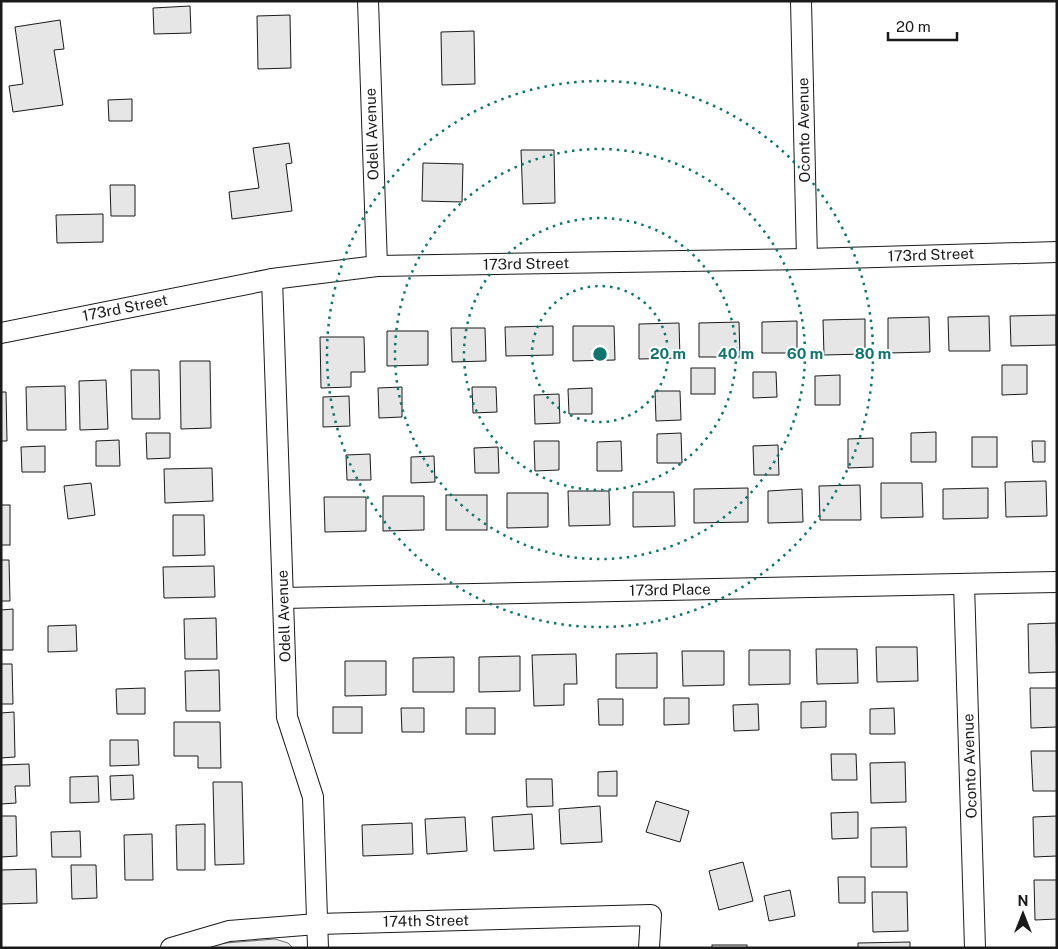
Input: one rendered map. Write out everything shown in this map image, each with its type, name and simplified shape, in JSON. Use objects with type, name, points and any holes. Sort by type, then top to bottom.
[{"type":"street","name":"Odell Avenue","points":[[368,1],[377,266]]},
{"type":"street","name":"Oconto Avenue","points":[[801,1],[807,259]]},
{"type":"street","name":"173rd Street","points":[[2,329],[272,279],[377,266],[807,259],[1057,252]]},
{"type":"street","name":"Odell Avenue","points":[[272,279],[287,717],[314,797],[318,948]]},
{"type":"street","name":"173rd Place","points":[[283,598],[1057,582]]},
{"type":"street","name":"Oconto Avenue","points":[[964,584],[975,948]]},
{"type":"street","name":"174th Street","points":[[171,948],[229,931],[318,924],[651,915],[649,948]]},
{"type":"shaded area","points":[[275,939],[288,943],[293,948],[189,948],[201,945]]},
{"type":"building","points":[[190,6],[191,33],[154,34],[153,8]]},
{"type":"building","points":[[290,15],[291,68],[258,69],[257,16]]},
{"type":"building","points":[[60,20],[64,49],[54,50],[63,105],[13,112],[9,86],[23,84],[15,27]]},
{"type":"building","points":[[474,31],[475,84],[442,85],[441,32]]},
{"type":"building","points":[[132,99],[132,121],[109,121],[108,100]]},
{"type":"building","points":[[289,143],[292,163],[286,164],[292,211],[232,219],[229,192],[259,188],[253,148]]},
{"type":"building","points":[[521,150],[554,150],[555,203],[523,204]]},
{"type":"building","points":[[423,163],[463,164],[462,202],[422,201]]},
{"type":"building","points":[[110,185],[135,185],[135,216],[111,216]]},
{"type":"building","points":[[103,214],[103,242],[57,243],[56,215]]},
{"type":"building","points":[[1056,315],[1056,345],[1011,346],[1010,316]]},
{"type":"building","points":[[989,316],[990,351],[949,351],[948,317]]},
{"type":"building","points":[[929,317],[930,352],[888,353],[888,318]]},
{"type":"building","points":[[865,319],[865,354],[824,355],[823,320]]},
{"type":"building","points":[[797,321],[797,353],[762,353],[762,322]]},
{"type":"building","points":[[739,322],[740,357],[699,357],[699,323]]},
{"type":"building","points":[[679,323],[680,358],[639,359],[639,324]]},
{"type":"building","points":[[553,326],[553,355],[506,356],[505,327]]},
{"type":"building","points":[[573,326],[614,326],[615,360],[573,361]]},
{"type":"building","points":[[451,328],[485,328],[486,361],[452,362]]},
{"type":"building","points":[[387,331],[428,331],[428,365],[387,366]]},
{"type":"building","points":[[320,337],[364,337],[365,372],[351,372],[351,387],[321,388]]},
{"type":"building","points":[[180,361],[210,361],[211,428],[181,429]]},
{"type":"building","points":[[1002,365],[1027,365],[1027,394],[1002,395]]},
{"type":"building","points":[[691,368],[715,368],[715,394],[691,394]]},
{"type":"building","points":[[131,370],[159,370],[160,419],[132,419]]},
{"type":"building","points":[[753,372],[776,372],[777,397],[753,398]]},
{"type":"building","points":[[840,375],[840,405],[815,405],[815,376]]},
{"type":"building","points":[[106,380],[108,429],[80,430],[79,381]]},
{"type":"building","points":[[65,386],[66,430],[27,430],[26,387]]},
{"type":"building","points":[[402,387],[402,417],[379,418],[378,388]]},
{"type":"building","points":[[472,387],[496,387],[497,412],[473,413]]},
{"type":"building","points":[[592,388],[592,414],[569,414],[568,389]]},
{"type":"building","points":[[655,391],[680,391],[681,420],[656,421]]},
{"type":"building","points":[[1,392],[6,392],[7,441],[1,441]]},
{"type":"building","points":[[559,394],[560,423],[535,424],[534,395]]},
{"type":"building","points":[[349,396],[350,426],[323,427],[323,397]]},
{"type":"building","points":[[936,432],[936,462],[911,462],[911,433]]},
{"type":"building","points":[[146,433],[170,433],[170,458],[147,459]]},
{"type":"building","points":[[681,433],[682,463],[657,463],[657,434]]},
{"type":"building","points":[[972,437],[997,437],[997,467],[972,467]]},
{"type":"building","points":[[873,438],[873,467],[848,468],[848,439]]},
{"type":"building","points":[[119,440],[120,466],[96,466],[96,441]]},
{"type":"building","points":[[534,441],[559,441],[559,470],[535,471]]},
{"type":"building","points":[[621,441],[622,471],[597,471],[597,442]]},
{"type":"building","points":[[1032,441],[1045,441],[1045,462],[1033,462]]},
{"type":"building","points":[[778,445],[779,475],[754,475],[753,446]]},
{"type":"building","points":[[45,446],[45,472],[22,472],[21,447]]},
{"type":"building","points":[[498,447],[499,473],[475,473],[474,448]]},
{"type":"building","points":[[370,454],[371,480],[347,480],[346,455]]},
{"type":"building","points":[[434,456],[435,482],[411,483],[411,457]]},
{"type":"building","points":[[212,468],[213,501],[165,503],[164,469]]},
{"type":"building","points":[[1046,481],[1047,516],[1006,517],[1005,482]]},
{"type":"building","points":[[91,483],[95,515],[68,519],[64,486]]},
{"type":"building","points":[[881,483],[922,483],[923,517],[881,518]]},
{"type":"building","points":[[860,485],[861,520],[820,520],[819,486]]},
{"type":"building","points":[[748,488],[748,522],[694,523],[694,489]]},
{"type":"building","points":[[988,488],[988,518],[943,519],[943,489]]},
{"type":"building","points":[[802,489],[803,522],[768,523],[768,491]]},
{"type":"building","points":[[568,491],[609,491],[610,525],[569,526]]},
{"type":"building","points":[[633,492],[674,492],[675,526],[633,527]]},
{"type":"building","points":[[507,493],[548,493],[548,527],[507,528]]},
{"type":"building","points":[[446,495],[487,495],[487,530],[446,530]]},
{"type":"building","points":[[383,496],[424,496],[424,530],[383,531]]},
{"type":"building","points":[[324,497],[366,497],[366,531],[325,532]]},
{"type":"building","points":[[1,505],[10,505],[10,545],[1,545]]},
{"type":"building","points":[[173,515],[204,515],[205,555],[173,556]]},
{"type":"building","points":[[1,560],[9,560],[10,601],[1,601]]},
{"type":"building","points":[[214,566],[215,597],[164,598],[163,567]]},
{"type":"building","points":[[13,609],[13,650],[1,650],[1,610]]},
{"type":"building","points":[[216,618],[217,659],[185,659],[184,619]]},
{"type":"building","points":[[1056,623],[1057,672],[1029,673],[1028,624]]},
{"type":"building","points":[[76,625],[77,651],[48,652],[48,626]]},
{"type":"building","points":[[876,647],[917,647],[918,681],[877,682]]},
{"type":"building","points":[[816,649],[857,649],[858,683],[817,684]]},
{"type":"building","points":[[749,650],[790,650],[790,684],[749,685]]},
{"type":"building","points":[[682,651],[724,651],[724,685],[683,686]]},
{"type":"building","points":[[657,653],[657,688],[616,688],[616,654]]},
{"type":"building","points":[[576,654],[577,684],[564,684],[564,705],[534,706],[532,655]]},
{"type":"building","points":[[520,656],[520,691],[479,692],[479,657]]},
{"type":"building","points":[[454,657],[454,692],[413,692],[413,658]]},
{"type":"building","points":[[345,661],[386,661],[386,695],[345,696]]},
{"type":"building","points":[[1,664],[12,664],[13,704],[1,704]]},
{"type":"building","points":[[219,670],[220,711],[186,711],[185,671]]},
{"type":"building","points":[[145,688],[145,714],[117,714],[116,689]]},
{"type":"building","points":[[1030,688],[1057,688],[1057,727],[1031,728]]},
{"type":"building","points":[[664,698],[689,698],[689,724],[664,725]]},
{"type":"building","points":[[598,699],[623,699],[623,725],[599,725]]},
{"type":"building","points":[[826,701],[826,727],[801,728],[801,702]]},
{"type":"building","points":[[758,704],[759,730],[734,731],[733,705]]},
{"type":"building","points":[[333,707],[362,707],[362,733],[333,733]]},
{"type":"building","points":[[401,708],[424,708],[424,732],[402,732]]},
{"type":"building","points":[[466,708],[495,708],[495,734],[466,734]]},
{"type":"building","points":[[894,708],[895,734],[870,734],[870,709]]},
{"type":"building","points":[[14,712],[15,757],[1,758],[1,713]]},
{"type":"building","points":[[174,722],[220,722],[221,768],[198,768],[198,756],[174,756]]},
{"type":"building","points":[[110,740],[138,740],[139,765],[110,766]]},
{"type":"building","points":[[1031,751],[1057,751],[1057,791],[1033,791]]},
{"type":"building","points":[[831,754],[856,754],[857,780],[832,780]]},
{"type":"building","points":[[905,762],[906,802],[871,803],[870,763]]},
{"type":"building","points":[[29,764],[30,786],[15,786],[16,803],[1,804],[1,765]]},
{"type":"building","points":[[617,771],[617,796],[598,796],[598,772]]},
{"type":"building","points":[[133,775],[134,799],[111,800],[110,776]]},
{"type":"building","points":[[98,776],[99,802],[70,803],[70,777]]},
{"type":"building","points":[[526,779],[552,779],[553,806],[527,807]]},
{"type":"building","points":[[213,782],[242,782],[244,864],[215,865]]},
{"type":"building","points":[[656,801],[689,811],[680,842],[646,832]]},
{"type":"building","points":[[600,806],[602,842],[561,844],[559,809]]},
{"type":"building","points":[[858,812],[858,838],[832,839],[831,813]]},
{"type":"building","points":[[532,814],[534,849],[494,851],[492,817]]},
{"type":"building","points":[[1,816],[16,816],[17,856],[1,857]]},
{"type":"building","points":[[1057,816],[1057,856],[1034,857],[1033,817]]},
{"type":"building","points":[[465,817],[467,851],[427,854],[425,819]]},
{"type":"building","points":[[412,823],[413,854],[363,856],[362,825]]},
{"type":"building","points":[[205,824],[205,870],[177,870],[176,825]]},
{"type":"building","points":[[906,827],[907,867],[871,867],[871,828]]},
{"type":"building","points":[[80,831],[81,857],[52,857],[51,832]]},
{"type":"building","points":[[152,834],[153,880],[125,880],[124,835]]},
{"type":"building","points":[[743,862],[753,901],[719,910],[709,871]]},
{"type":"building","points":[[71,865],[96,865],[97,898],[72,899]]},
{"type":"building","points":[[36,869],[37,903],[1,904],[1,870]]},
{"type":"building","points":[[838,877],[865,877],[865,903],[839,903]]},
{"type":"building","points":[[1034,880],[1057,880],[1057,919],[1035,920]]},
{"type":"building","points":[[790,890],[795,916],[769,921],[764,896]]},
{"type":"building","points":[[872,892],[907,892],[908,931],[873,932]]},
{"type":"building","points":[[910,942],[910,948],[858,948],[858,943]]},
{"type":"building","points":[[712,945],[747,945],[747,948],[712,948]]}]
